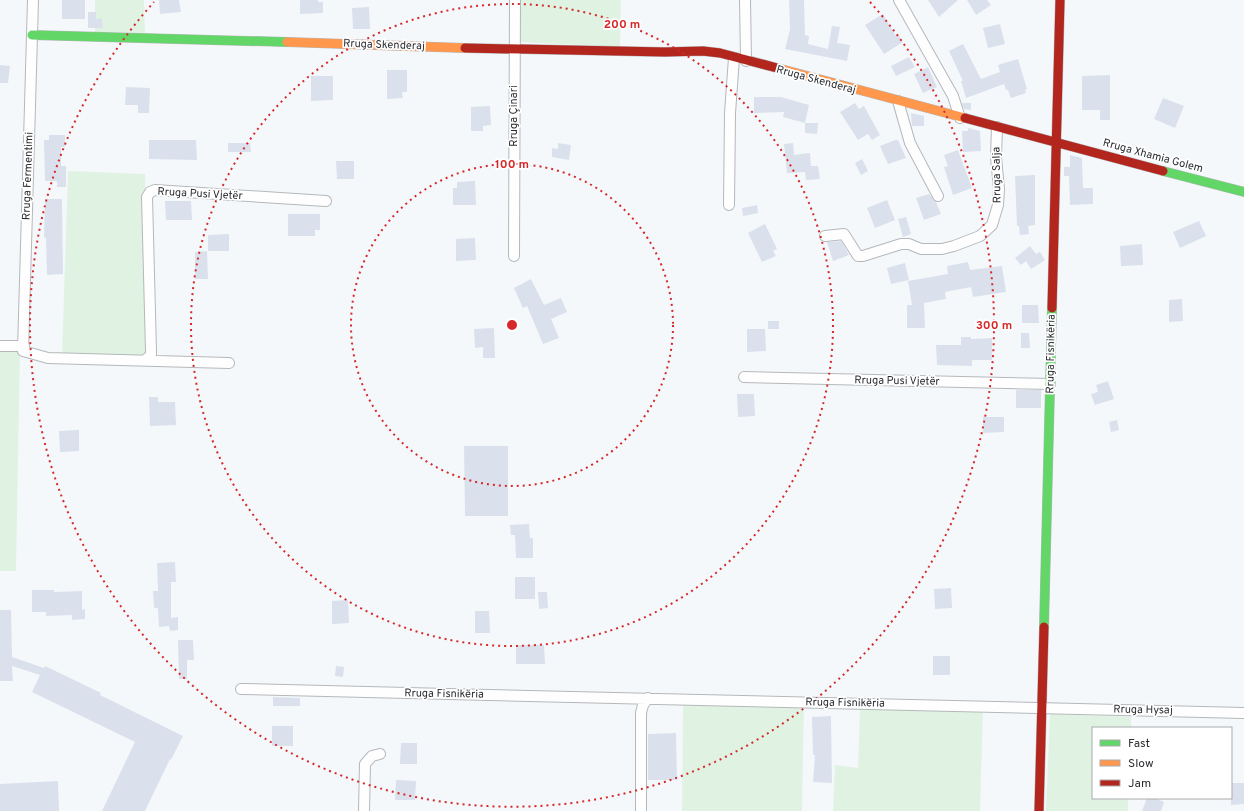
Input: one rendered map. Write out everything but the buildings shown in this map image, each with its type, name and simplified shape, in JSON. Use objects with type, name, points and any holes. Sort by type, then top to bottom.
[{"type":"street","name":"Rruga Fermentimi","points":[[24,349],[33,0]]},
{"type":"street","name":"Rruga Çinari","points":[[514,256],[515,0]]},
{"type":"street","points":[[745,0],[746,61]]},
{"type":"street","points":[[899,0],[953,96],[960,118]]},
{"type":"street","name":"Rruga Fisnikëria","points":[[1039,811],[1060,0]]},
{"type":"street","name":"Rruga Skenderaj","points":[[32,35],[514,49],[665,52],[703,51],[720,53],[734,58],[1056,143]]},
{"type":"street","points":[[729,205],[730,113],[734,58]]},
{"type":"street","points":[[898,101],[910,143],[938,196]]},
{"type":"street","name":"Rruga Salja","points":[[825,236],[844,234],[858,256],[863,256],[901,244],[909,244],[921,249],[942,249],[980,236],[992,225],[998,205],[999,189],[996,157],[996,127]]},
{"type":"street","name":"Rruga Xhamia Golem","points":[[1056,143],[1244,192]]},
{"type":"street","name":"Rruga Pusi Vjetër","points":[[145,360],[151,355],[152,351],[147,197],[150,192],[155,190],[326,201]]},
{"type":"street","points":[[0,346],[24,349],[48,358],[229,363]]},
{"type":"street","name":"Rruga Pusi Vjetër","points":[[744,377],[1050,384]]},
{"type":"street","name":"Rruga Fisnikëria","points":[[241,689],[1042,708]]},
{"type":"street","points":[[641,811],[641,713],[643,705],[648,698]]},
{"type":"street","name":"Rruga Hysaj","points":[[1042,708],[1244,713]]},
{"type":"street","points":[[364,811],[365,764],[372,756],[380,754]]},
{"type":"green space","points":[[95,0],[144,0],[145,33],[95,32]]},
{"type":"green space","points":[[518,0],[621,0],[620,47],[517,42]]},
{"type":"green space","points":[[68,171],[145,174],[148,347],[146,355],[142,357],[62,355]]},
{"type":"green space","points":[[0,351],[20,351],[16,571],[0,571]]},
{"type":"green space","points":[[683,705],[804,707],[802,811],[682,811]]},
{"type":"green space","points":[[860,709],[983,710],[980,811],[833,811],[835,765],[858,768]]},
{"type":"green space","points":[[1050,714],[1131,717],[1131,727],[1092,727],[1092,799],[1128,799],[1128,811],[1046,811]]},
{"type":"traffic: fast","points":[[32,35],[287,42]]},
{"type":"traffic: fast","points":[[1163,171],[1244,192]]},
{"type":"traffic: fast","points":[[1044,627],[1052,308]]},
{"type":"traffic: slow","points":[[287,42],[465,48]]},
{"type":"traffic: slow","points":[[781,69],[965,118]]},
{"type":"traffic: jam","points":[[1052,308],[1060,0]]},
{"type":"traffic: jam","points":[[465,48],[665,52],[703,51],[720,53],[781,69]]},
{"type":"traffic: jam","points":[[965,118],[1163,171]]},
{"type":"traffic: jam","points":[[1039,811],[1044,627]]}]
